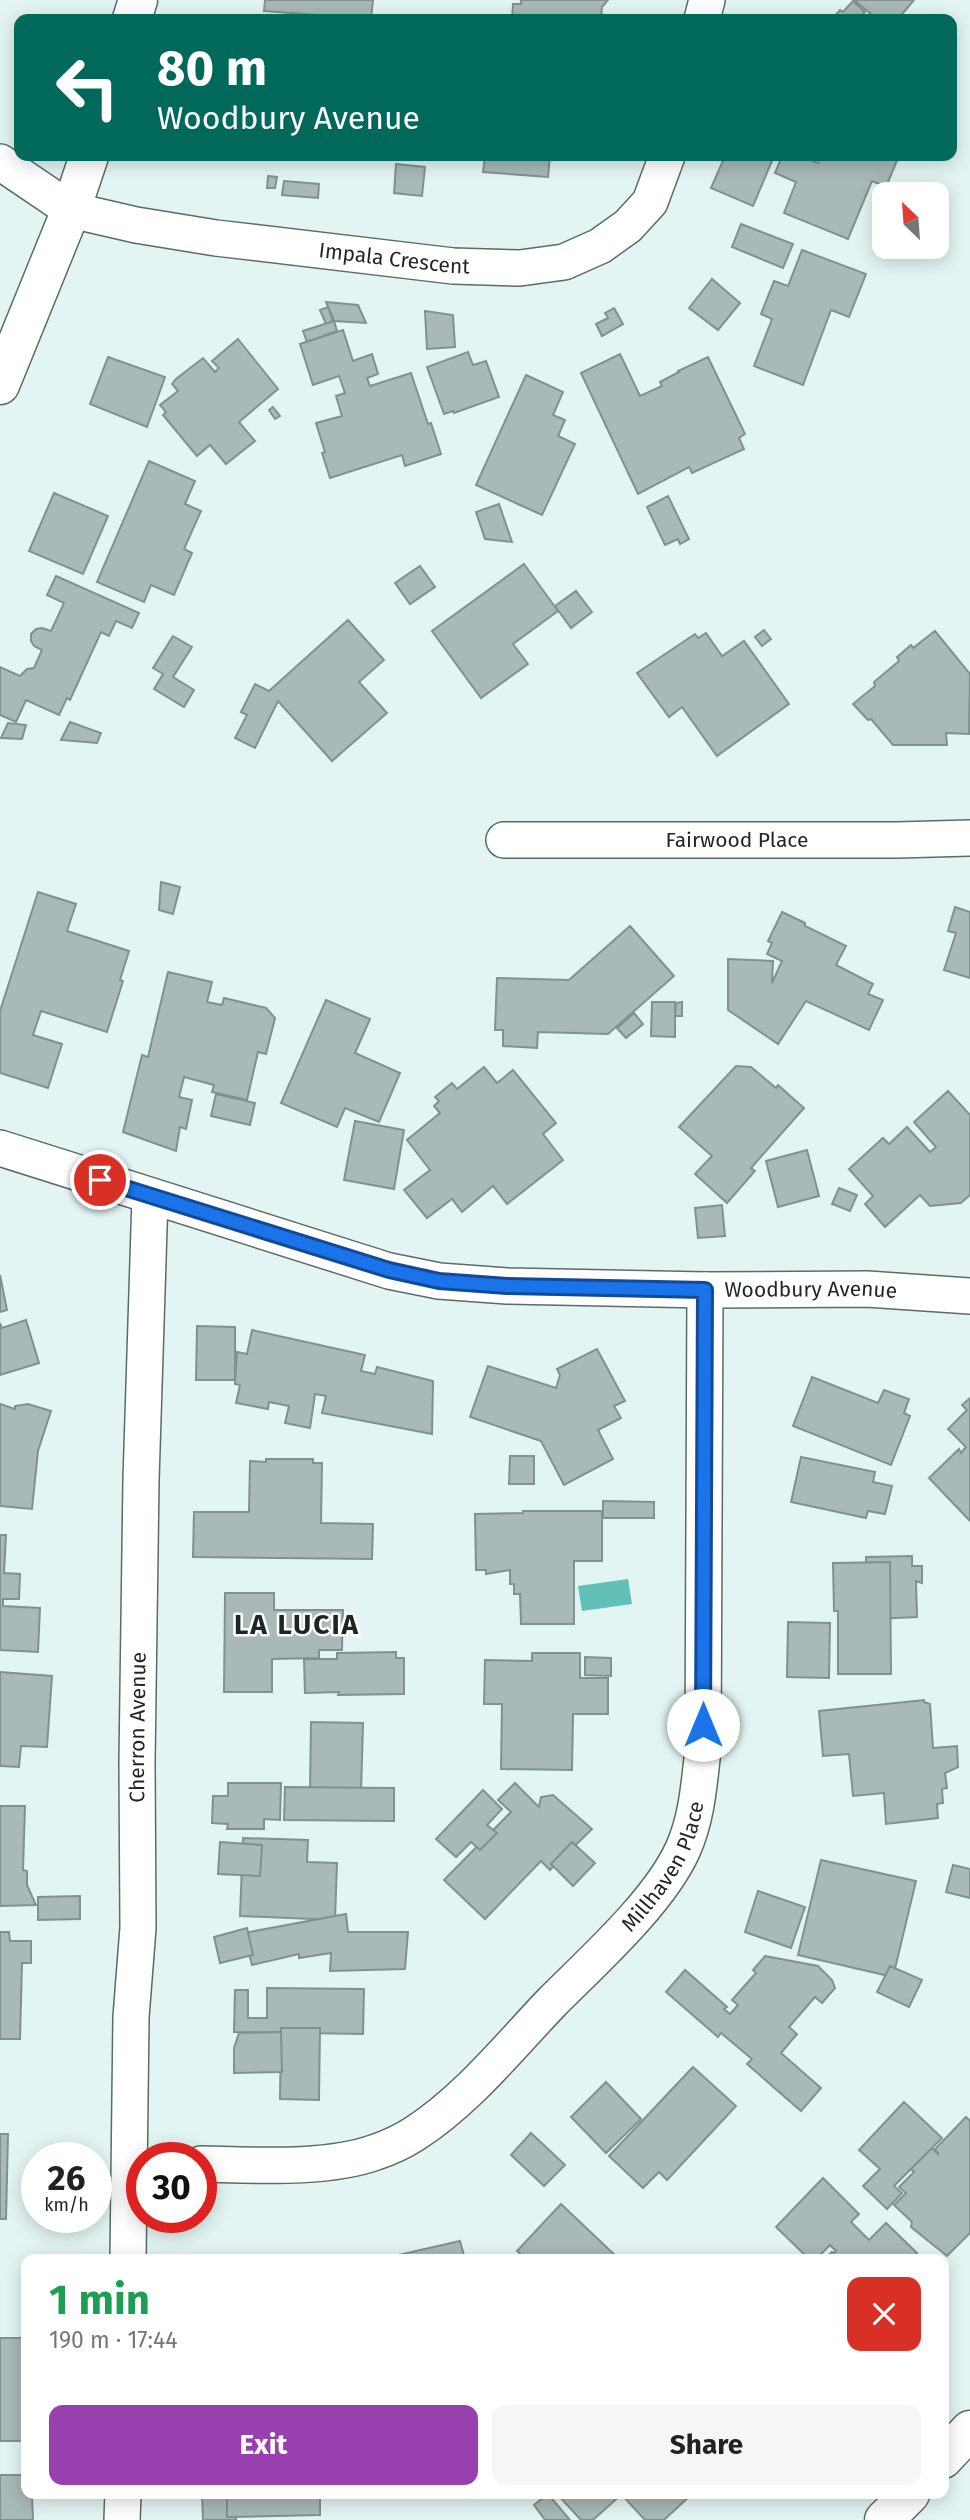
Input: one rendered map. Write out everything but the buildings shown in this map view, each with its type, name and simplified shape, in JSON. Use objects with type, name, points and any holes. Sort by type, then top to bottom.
[{"type":"street","points":[[0,385],[71,210],[87,161]]},
{"type":"street","name":"Impala Crescent","points":[[71,210],[136,225],[216,238],[453,265],[520,268],[564,262],[600,246],[628,226],[650,202],[665,161]]},
{"type":"street","points":[[0,162],[71,210]]},
{"type":"street","name":"Fairwood Place","points":[[503,840],[970,838]]},
{"type":"street","name":"Woodbury Avenue","points":[[0,1148],[389,1270],[439,1281],[507,1286],[705,1290],[867,1289],[970,1296]]},
{"type":"street","name":"Cherron Avenue","points":[[135,2142],[131,2017],[138,1927],[137,1762],[141,1480],[150,1197]]},
{"type":"street","name":"Millhaven Place","points":[[217,2164],[271,2165],[335,2161],[374,2153],[413,2135],[454,2103],[622,1930],[661,1886],[683,1849],[697,1804],[703,1750],[705,1290]]},
{"type":"street","name":"Cherron Avenue","points":[[128,2254],[130,2233]]},
{"type":"street","points":[[949,2453],[970,2430]]},
{"type":"street","points":[[122,2520],[123,2499]]},
{"type":"street","points":[[884,2520],[905,2499]]},
{"type":"water","points":[[628,1579],[632,1604],[582,1611],[578,1586]]},
{"type":"district","name":"LA LUCIA","points":[[297,1624]]},
{"type":"route","points":[[100,1180],[389,1270],[439,1281],[507,1286],[705,1290],[703,1725]]}]
